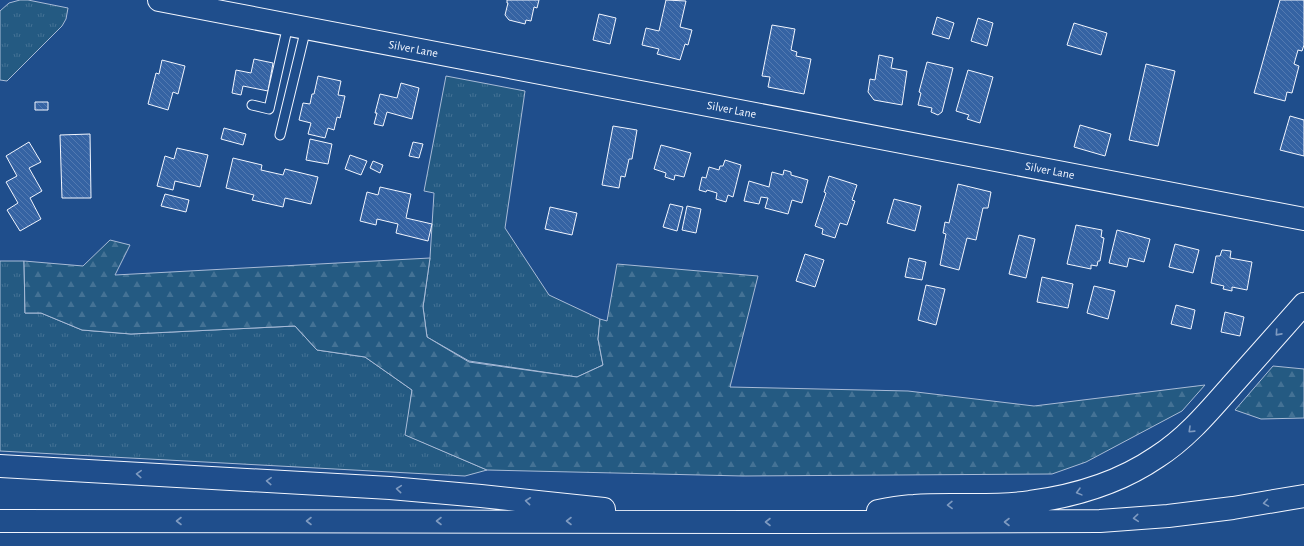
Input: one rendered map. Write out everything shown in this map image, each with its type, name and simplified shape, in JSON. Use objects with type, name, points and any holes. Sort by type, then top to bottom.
[{"type":"main road","name":"Silver Lane","points":[[159,0],[1304,219]]},
{"type":"main road","points":[[806,522],[914,506],[1008,504],[1030,502],[1068,495],[1107,484],[1135,471],[1158,457],[1180,440],[1222,397],[1304,304]]},
{"type":"main road","points":[[0,466],[390,488],[556,504],[706,521]]},
{"type":"main road","points":[[10,521],[1100,521],[1168,516],[1233,508],[1304,496]]},
{"type":"lane","points":[[252,105],[269,109],[297,26]]},
{"type":"lane","points":[[280,135],[297,26]]},
{"type":"green space","points":[[20,0],[28,0],[68,8],[66,19],[62,26],[7,81],[0,80],[0,11],[9,3]]},
{"type":"green space","points":[[446,76],[525,91],[505,228],[549,295],[600,319],[598,339],[603,365],[577,377],[469,361],[427,337],[423,307],[430,258],[434,193],[424,191]]},
{"type":"green space","points":[[110,240],[130,245],[115,275],[430,258],[423,307],[427,337],[469,362],[577,377],[603,365],[598,339],[600,319],[607,321],[617,264],[758,276],[730,387],[908,391],[1034,406],[1205,385],[1182,411],[1086,462],[1052,474],[743,476],[487,470],[405,435],[412,390],[365,357],[317,350],[295,326],[131,334],[82,330],[41,313],[25,313],[24,261],[83,266]]},
{"type":"green space","points":[[0,261],[24,261],[25,313],[41,313],[82,330],[131,334],[295,326],[317,350],[365,357],[412,390],[406,435],[487,470],[465,476],[0,451]]},
{"type":"green space","points":[[1273,366],[1304,369],[1304,418],[1261,419],[1235,410]]},
{"type":"building","points":[[507,0],[539,0],[537,8],[534,7],[531,21],[526,20],[525,24],[509,20],[505,15],[508,3]]},
{"type":"building","points":[[666,0],[686,1],[680,27],[692,30],[688,45],[685,44],[680,60],[657,54],[659,49],[642,45],[646,28],[659,31]]},
{"type":"building","points":[[1280,0],[1304,0],[1304,45],[1302,51],[1298,50],[1294,64],[1299,66],[1292,93],[1287,92],[1285,101],[1254,93]]},
{"type":"building","points":[[599,14],[616,18],[610,44],[593,40]]},
{"type":"building","points":[[937,17],[954,23],[949,39],[932,34]]},
{"type":"building","points":[[978,18],[993,23],[987,46],[971,41]]},
{"type":"building","points":[[1074,23],[1107,33],[1101,55],[1067,45]]},
{"type":"building","points":[[772,25],[795,29],[791,50],[797,52],[796,56],[811,59],[804,94],[768,87],[770,77],[762,76]]},
{"type":"building","points":[[879,55],[893,58],[891,68],[907,71],[902,105],[874,100],[868,92],[870,79],[875,80]]},
{"type":"building","points":[[254,59],[273,63],[268,91],[243,86],[241,95],[232,93],[236,70],[251,73]]},
{"type":"building","points":[[162,60],[185,66],[178,94],[173,92],[168,110],[148,104],[156,73],[159,74]]},
{"type":"building","points":[[927,62],[953,68],[942,112],[938,115],[931,112],[932,108],[918,105],[921,93],[919,92]]},
{"type":"building","points":[[1146,64],[1175,71],[1158,146],[1129,140]]},
{"type":"building","points":[[968,70],[993,77],[980,123],[967,119],[969,115],[956,111]]},
{"type":"building","points":[[318,76],[341,81],[338,95],[345,96],[340,118],[337,117],[334,130],[328,128],[325,138],[308,134],[311,123],[299,120],[303,103],[310,104]]},
{"type":"building","points":[[401,83],[419,88],[412,119],[387,112],[383,126],[374,124],[380,94],[397,98]]},
{"type":"building","points":[[35,102],[48,102],[48,110],[35,110]]},
{"type":"building","points":[[1290,116],[1304,120],[1304,156],[1280,150]]},
{"type":"building","points":[[1080,125],[1111,134],[1105,156],[1074,147]]},
{"type":"building","points":[[613,126],[637,130],[632,159],[629,159],[625,177],[621,176],[619,188],[602,185]]},
{"type":"building","points":[[224,128],[246,134],[243,145],[221,139]]},
{"type":"building","points":[[90,134],[91,198],[62,198],[60,135]]},
{"type":"building","points":[[310,139],[332,144],[328,164],[306,160]]},
{"type":"building","points":[[29,142],[41,162],[29,168],[42,191],[30,198],[41,219],[20,231],[7,210],[18,203],[6,182],[17,176],[6,156]]},
{"type":"building","points":[[413,142],[423,144],[419,158],[409,156]]},
{"type":"building","points":[[661,145],[691,153],[684,177],[675,175],[674,180],[665,177],[666,173],[654,169]]},
{"type":"building","points":[[177,148],[208,155],[200,187],[175,181],[173,190],[157,186],[165,156],[174,159]]},
{"type":"building","points":[[350,155],[367,161],[361,175],[345,169]]},
{"type":"building","points":[[233,158],[262,165],[261,170],[283,175],[285,169],[318,177],[311,204],[285,198],[283,207],[252,200],[254,195],[226,188]]},
{"type":"building","points":[[725,160],[741,165],[733,197],[728,195],[726,202],[716,199],[717,193],[707,190],[706,192],[699,190],[702,177],[706,178],[709,167],[719,170],[720,166],[723,166]]},
{"type":"building","points":[[373,161],[383,165],[380,173],[370,168]]},
{"type":"building","points":[[784,170],[791,172],[791,175],[808,180],[802,203],[792,200],[788,214],[765,208],[768,198],[761,197],[759,204],[744,201],[749,181],[769,187],[772,172],[783,175]]},
{"type":"building","points":[[829,176],[857,185],[852,200],[855,201],[847,225],[840,223],[835,238],[822,234],[823,229],[815,226],[826,193],[824,192]]},
{"type":"building","points":[[958,184],[991,192],[988,208],[983,208],[976,240],[967,238],[959,270],[940,265],[946,234],[943,233],[945,222],[949,223]]},
{"type":"building","points":[[380,187],[411,194],[406,218],[432,224],[428,241],[396,233],[398,224],[377,219],[376,225],[360,221],[367,192],[378,195]]},
{"type":"building","points":[[165,194],[189,200],[186,212],[161,206]]},
{"type":"building","points":[[894,199],[921,206],[915,231],[887,223]]},
{"type":"building","points":[[670,204],[683,207],[677,231],[663,227]]},
{"type":"building","points":[[687,206],[701,209],[696,233],[682,230]]},
{"type":"building","points":[[550,207],[577,213],[572,235],[545,229]]},
{"type":"building","points":[[1076,225],[1102,230],[1101,237],[1104,238],[1100,261],[1098,261],[1097,266],[1091,265],[1091,269],[1067,264]]},
{"type":"building","points":[[1117,230],[1150,239],[1144,262],[1129,258],[1127,267],[1109,263]]},
{"type":"building","points":[[1019,235],[1035,239],[1026,278],[1009,274]]},
{"type":"building","points":[[1175,244],[1199,250],[1193,273],[1169,267]]},
{"type":"building","points":[[1222,250],[1231,251],[1230,258],[1252,262],[1247,290],[1232,287],[1232,291],[1223,289],[1224,286],[1211,283],[1216,256],[1220,256]]},
{"type":"building","points":[[805,254],[824,260],[815,287],[796,281]]},
{"type":"building","points":[[909,258],[926,262],[922,280],[905,277]]},
{"type":"building","points":[[1042,277],[1073,284],[1068,308],[1037,302]]},
{"type":"building","points":[[926,285],[945,289],[936,325],[918,320]]},
{"type":"building","points":[[1094,286],[1115,291],[1108,319],[1087,313]]},
{"type":"building","points":[[1176,305],[1195,310],[1191,329],[1171,324]]},
{"type":"building","points":[[1225,312],[1244,317],[1240,336],[1221,332]]}]
